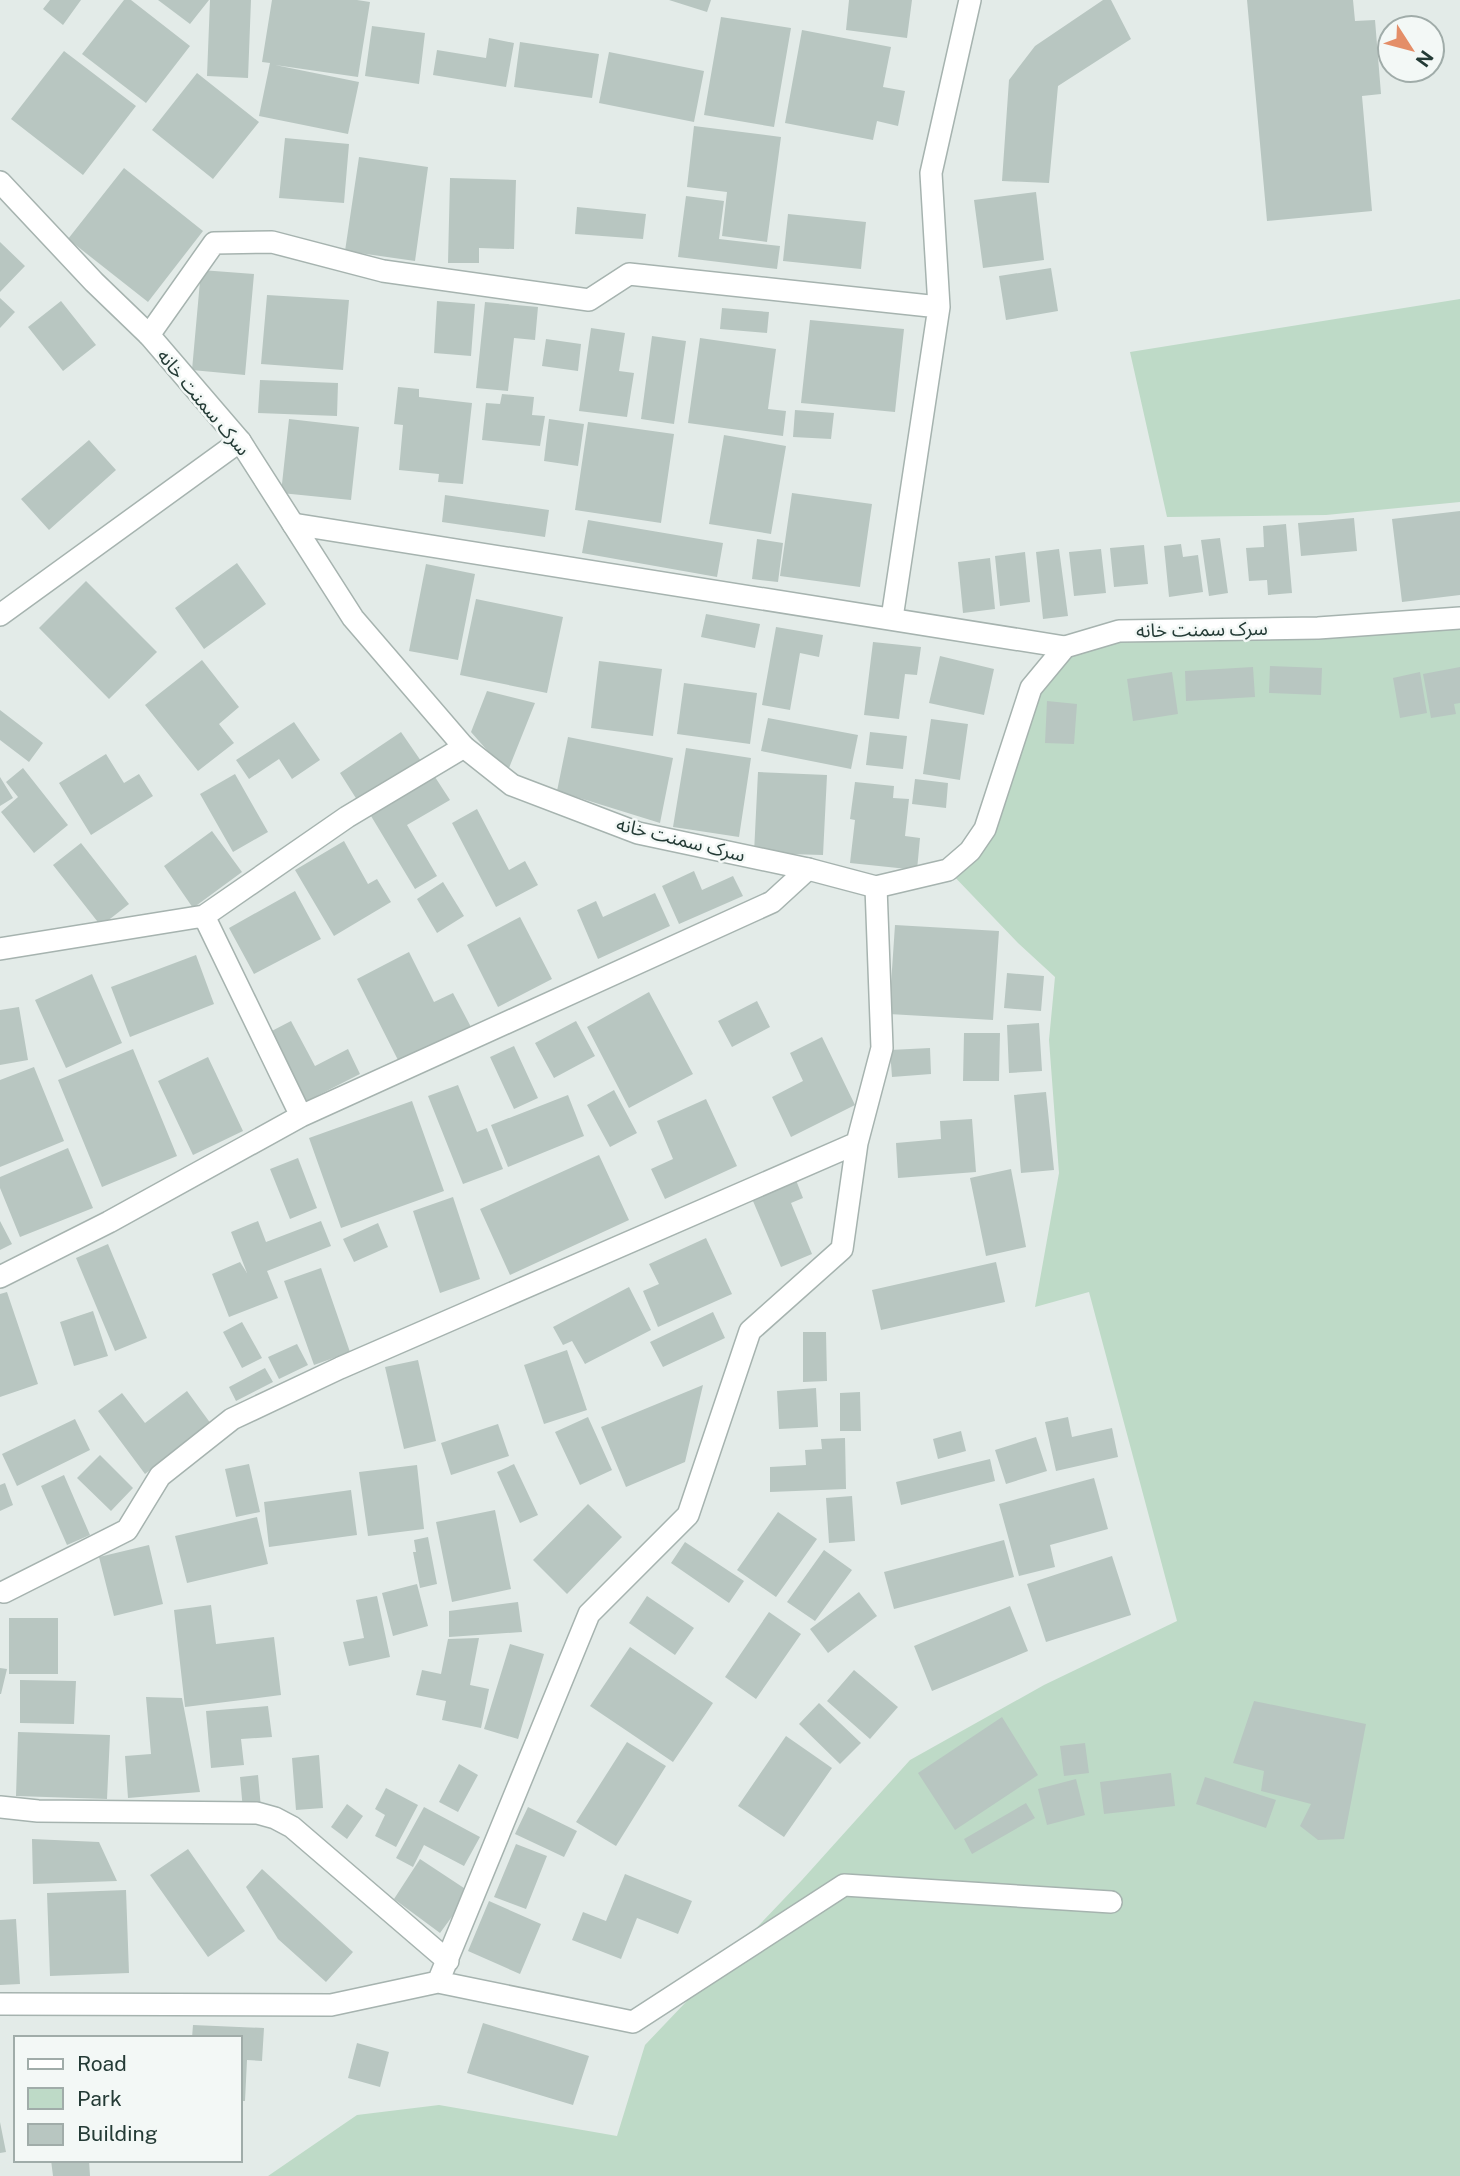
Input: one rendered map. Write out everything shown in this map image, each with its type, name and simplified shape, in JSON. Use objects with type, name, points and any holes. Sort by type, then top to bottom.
[{"type":"street","points":[[892,618],[939,307],[931,173],[970,0]]},
{"type":"street","name":"سرک سمنت خانه","points":[[0,182],[94,282],[149,335],[240,441],[353,618],[464,747],[512,786],[638,833],[808,869],[876,887],[948,870],[970,851],[985,829],[1031,688],[1065,647],[1119,631],[1318,628],[1460,618]]},
{"type":"street","points":[[149,335],[214,243],[272,242],[383,271],[589,300],[629,275],[939,307]]},
{"type":"street","points":[[0,615],[240,441]]},
{"type":"street","points":[[293,524],[1065,647]]},
{"type":"street","points":[[0,948],[204,916],[347,817],[464,747]]},
{"type":"street","points":[[0,1277],[108,1222],[301,1116],[772,902],[808,869]]},
{"type":"street","points":[[438,1982],[589,1614],[688,1515],[750,1331],[842,1249],[857,1143],[882,1048],[876,887]]},
{"type":"street","points":[[204,916],[301,1116]]},
{"type":"street","points":[[4,1592],[127,1530],[160,1476],[232,1419],[352,1362],[857,1143]]},
{"type":"street","points":[[0,1807],[38,1811],[257,1813],[275,1818],[292,1827],[448,1961]]},
{"type":"street","points":[[0,2004],[331,2005],[438,1982],[633,2022],[844,1885],[1111,1902]]},
{"type":"green space","points":[[1460,299],[1460,502],[1326,515],[1167,517],[1130,352]]},
{"type":"green space","points":[[1460,618],[1460,2176],[268,2176],[357,2115],[439,2105],[617,2136],[645,2045],[802,1880],[910,1760],[1044,1685],[1177,1621],[1089,1292],[1035,1307],[1059,1173],[1049,1040],[1055,977],[1018,943],[948,870],[970,851],[1031,688],[1065,647],[1119,631]]},
{"type":"building","points":[[50,0],[81,0],[63,25],[43,9]]},
{"type":"building","points":[[124,0],[131,0],[190,46],[146,103],[82,54]]},
{"type":"building","points":[[158,0],[209,0],[190,24]]},
{"type":"building","points":[[210,0],[251,0],[248,78],[207,76]]},
{"type":"building","points":[[272,0],[370,2],[358,77],[275,65],[359,82],[348,134],[259,116],[270,63],[262,62]]},
{"type":"building","points":[[669,0],[711,0],[707,12]]},
{"type":"building","points":[[849,0],[912,0],[907,38],[846,30]]},
{"type":"building","points":[[1103,0],[1111,0],[1131,39],[1058,86],[1049,183],[1002,181],[1009,80],[1035,46]]},
{"type":"building","points":[[1247,0],[1353,0],[1355,21],[1375,20],[1376,84],[1380,84],[1381,94],[1362,96],[1372,211],[1267,221]]},
{"type":"building","points":[[721,17],[791,28],[774,127],[704,115]]},
{"type":"building","points":[[372,26],[425,33],[419,84],[365,76]]},
{"type":"building","points":[[802,30],[891,47],[883,87],[905,91],[898,126],[877,121],[873,140],[785,123]]},
{"type":"building","points":[[489,38],[514,43],[506,87],[433,75],[437,50],[486,58]]},
{"type":"building","points":[[520,42],[599,54],[592,98],[514,87]]},
{"type":"building","points":[[64,51],[136,106],[83,175],[11,119]]},
{"type":"building","points":[[609,52],[704,71],[694,122],[599,103]]},
{"type":"building","points":[[197,73],[259,122],[213,179],[152,130]]},
{"type":"building","points":[[694,126],[781,137],[767,242],[722,236],[727,192],[687,187]]},
{"type":"building","points":[[285,138],[349,144],[344,203],[279,198]]},
{"type":"building","points":[[359,157],[428,167],[415,261],[345,251]]},
{"type":"building","points":[[124,168],[203,231],[148,302],[68,239]]},
{"type":"building","points":[[450,178],[516,180],[514,249],[479,248],[479,263],[448,263]]},
{"type":"building","points":[[1036,192],[1044,260],[983,268],[974,200]]},
{"type":"building","points":[[686,196],[724,201],[719,239],[780,246],[777,269],[678,257]]},
{"type":"building","points":[[577,207],[646,214],[643,239],[575,234]]},
{"type":"building","points":[[788,214],[866,222],[861,269],[783,261]]},
{"type":"building","points":[[0,242],[25,266],[0,292]]},
{"type":"building","points":[[1051,268],[1058,311],[1006,320],[999,276]]},
{"type":"building","points":[[201,270],[254,274],[245,375],[192,370]]},
{"type":"building","points":[[267,295],[349,300],[343,370],[261,364]]},
{"type":"building","points":[[0,298],[15,312],[0,328]]},
{"type":"building","points":[[61,301],[96,345],[63,371],[28,327]]},
{"type":"building","points":[[437,301],[475,304],[471,356],[434,353]]},
{"type":"building","points":[[485,302],[538,307],[535,340],[514,338],[508,391],[476,388]]},
{"type":"building","points":[[722,308],[769,312],[767,333],[720,329]]},
{"type":"building","points":[[810,320],[904,329],[895,412],[801,403]]},
{"type":"building","points":[[591,328],[625,333],[619,371],[634,373],[627,417],[579,411]]},
{"type":"building","points":[[652,336],[686,341],[674,424],[641,419]]},
{"type":"building","points":[[700,338],[776,349],[768,409],[786,411],[783,436],[688,423]]},
{"type":"building","points":[[546,339],[581,344],[578,371],[542,366]]},
{"type":"building","points":[[260,380],[338,383],[337,416],[258,413]]},
{"type":"building","points":[[398,387],[419,389],[419,397],[472,403],[463,484],[438,482],[439,474],[399,470],[403,425],[394,424]]},
{"type":"building","points":[[502,394],[534,397],[532,415],[545,416],[540,446],[482,440],[486,403],[500,404]]},
{"type":"building","points":[[795,410],[834,413],[831,439],[793,437]]},
{"type":"building","points":[[289,419],[359,427],[351,500],[281,493]]},
{"type":"building","points":[[549,419],[584,424],[578,466],[544,461]]},
{"type":"building","points":[[588,422],[674,434],[661,523],[575,510]]},
{"type":"building","points":[[724,435],[786,446],[771,534],[709,524]]},
{"type":"building","points":[[89,440],[116,470],[49,530],[21,499]]},
{"type":"building","points":[[792,493],[872,504],[860,587],[780,576]]},
{"type":"building","points":[[445,495],[549,510],[545,537],[442,522]]},
{"type":"building","points":[[1460,511],[1460,595],[1402,602],[1392,519]]},
{"type":"building","points":[[1354,518],[1357,551],[1301,556],[1298,523]]},
{"type":"building","points":[[588,520],[723,543],[717,577],[582,553]]},
{"type":"building","points":[[1286,524],[1292,593],[1268,595],[1267,580],[1249,581],[1246,548],[1264,547],[1263,526]]},
{"type":"building","points":[[1220,538],[1228,593],[1209,596],[1201,540]]},
{"type":"building","points":[[757,539],[783,543],[778,582],[752,579]]},
{"type":"building","points":[[1181,544],[1183,557],[1198,555],[1203,592],[1169,597],[1164,546]]},
{"type":"building","points":[[1144,545],[1148,584],[1114,587],[1110,548]]},
{"type":"building","points":[[1059,549],[1068,616],[1043,619],[1036,552]]},
{"type":"building","points":[[1101,549],[1106,593],[1074,596],[1069,552]]},
{"type":"building","points":[[1025,552],[1030,602],[1000,606],[995,556]]},
{"type":"building","points":[[990,558],[995,609],[963,613],[958,562]]},
{"type":"building","points":[[237,563],[266,604],[204,649],[175,608]]},
{"type":"building","points":[[426,564],[475,574],[458,660],[409,651]]},
{"type":"building","points":[[86,581],[157,652],[109,699],[39,628]]},
{"type":"building","points":[[476,599],[563,617],[547,693],[460,675]]},
{"type":"building","points":[[706,614],[760,624],[755,648],[701,637]]},
{"type":"building","points":[[776,627],[823,635],[819,657],[800,653],[790,710],[762,705]]},
{"type":"building","points":[[873,642],[921,647],[917,675],[905,674],[899,719],[864,715]]},
{"type":"building","points":[[940,656],[994,669],[984,715],[929,703]]},
{"type":"building","points":[[202,660],[239,707],[219,724],[234,743],[198,771],[145,705]]},
{"type":"building","points":[[599,661],[662,669],[653,736],[591,728]]},
{"type":"building","points":[[1270,666],[1322,668],[1321,695],[1269,693]]},
{"type":"building","points":[[1253,667],[1255,697],[1186,701],[1185,671]]},
{"type":"building","points":[[1460,667],[1460,703],[1454,704],[1456,714],[1431,718],[1423,674]]},
{"type":"building","points":[[1172,672],[1178,714],[1133,721],[1127,679]]},
{"type":"building","points":[[1420,672],[1427,713],[1400,718],[1393,678]]},
{"type":"building","points":[[684,683],[757,693],[750,744],[677,734]]},
{"type":"building","points":[[487,691],[535,703],[507,773],[471,732]]},
{"type":"building","points":[[1047,701],[1077,704],[1074,744],[1045,743]]},
{"type":"building","points":[[0,710],[43,743],[29,762],[0,740]]},
{"type":"building","points":[[768,718],[858,735],[851,769],[761,751]]},
{"type":"building","points":[[931,719],[968,724],[960,780],[923,774]]},
{"type":"building","points":[[294,722],[320,760],[292,779],[279,759],[249,779],[236,760]]},
{"type":"building","points":[[401,732],[421,761],[359,803],[340,773]]},
{"type":"building","points":[[870,732],[907,736],[903,769],[866,765]]},
{"type":"building","points":[[568,737],[673,758],[660,823],[557,791]]},
{"type":"building","points":[[686,748],[751,758],[739,837],[673,827]]},
{"type":"building","points":[[106,754],[124,783],[139,774],[153,796],[91,835],[59,783]]},
{"type":"building","points":[[23,768],[68,825],[34,853],[1,812],[18,797],[6,782]]},
{"type":"building","points":[[758,772],[827,775],[823,855],[754,853]]},
{"type":"building","points":[[235,774],[268,832],[233,852],[200,794]]},
{"type":"building","points":[[0,777],[13,798],[0,806]]},
{"type":"building","points":[[435,777],[450,800],[407,825],[437,876],[415,889],[371,816]]},
{"type":"building","points":[[915,779],[948,783],[946,808],[912,804]]},
{"type":"building","points":[[855,782],[894,786],[893,798],[909,799],[905,836],[920,838],[917,870],[850,863],[855,820],[850,819]]},
{"type":"building","points":[[477,809],[509,870],[525,861],[538,885],[496,907],[452,823]]},
{"type":"building","points":[[212,831],[242,872],[193,908],[164,866]]},
{"type":"building","points":[[344,841],[368,884],[377,879],[391,902],[334,936],[295,870]]},
{"type":"building","points":[[81,843],[129,904],[101,926],[53,865]]},
{"type":"building","points":[[694,871],[702,890],[733,876],[743,896],[679,924],[662,886]]},
{"type":"building","points":[[443,882],[464,916],[437,933],[417,899]]},
{"type":"building","points":[[295,891],[321,939],[254,974],[229,928]]},
{"type":"building","points":[[655,893],[670,926],[598,959],[577,910],[596,901],[603,917]]},
{"type":"building","points":[[520,917],[552,979],[498,1007],[467,945]]},
{"type":"building","points":[[895,925],[999,931],[993,1020],[889,1014]]},
{"type":"building","points":[[409,952],[434,1002],[453,993],[471,1027],[400,1064],[357,979]]},
{"type":"building","points":[[196,955],[214,1004],[130,1037],[111,987]]},
{"type":"building","points":[[1007,973],[1044,976],[1041,1011],[1004,1008]]},
{"type":"building","points":[[92,974],[122,1043],[66,1068],[35,1000]]},
{"type":"building","points":[[649,992],[693,1074],[629,1108],[587,1027]]},
{"type":"building","points":[[757,1001],[770,1027],[732,1047],[718,1021]]},
{"type":"building","points":[[19,1007],[28,1060],[0,1065],[0,1010]]},
{"type":"building","points":[[291,1021],[315,1066],[348,1049],[360,1074],[301,1104],[266,1034]]},
{"type":"building","points":[[576,1021],[595,1056],[554,1078],[535,1043]]},
{"type":"building","points":[[1039,1023],[1042,1071],[1009,1073],[1007,1025]]},
{"type":"building","points":[[964,1033],[1000,1033],[999,1081],[963,1081]]},
{"type":"building","points":[[822,1037],[855,1105],[791,1137],[772,1097],[803,1081],[790,1053]]},
{"type":"building","points":[[514,1046],[538,1098],[514,1109],[490,1057]]},
{"type":"building","points":[[930,1048],[931,1074],[892,1077],[890,1050]]},
{"type":"building","points":[[133,1049],[177,1156],[102,1187],[58,1080]]},
{"type":"building","points":[[208,1057],[243,1131],[193,1155],[158,1081]]},
{"type":"building","points":[[34,1067],[64,1141],[0,1167],[0,1080]]},
{"type":"building","points":[[458,1085],[477,1132],[487,1128],[503,1169],[463,1184],[428,1096]]},
{"type":"building","points":[[614,1090],[637,1133],[610,1147],[587,1105]]},
{"type":"building","points":[[1046,1092],[1054,1170],[1021,1173],[1014,1095]]},
{"type":"building","points":[[568,1095],[584,1136],[508,1167],[491,1125]]},
{"type":"building","points":[[706,1099],[737,1166],[665,1199],[651,1169],[673,1159],[657,1121]]},
{"type":"building","points":[[412,1101],[444,1191],[341,1228],[309,1138]]},
{"type":"building","points":[[972,1119],[976,1172],[898,1178],[896,1143],[941,1139],[940,1121]]},
{"type":"building","points":[[68,1148],[93,1208],[20,1237],[0,1188],[0,1177]]},
{"type":"building","points":[[599,1155],[629,1220],[510,1275],[480,1209]]},
{"type":"building","points":[[298,1158],[317,1208],[290,1219],[270,1169]]},
{"type":"building","points":[[1011,1169],[1026,1247],[986,1256],[970,1178]]},
{"type":"building","points":[[794,1175],[803,1198],[791,1203],[812,1254],[781,1267],[750,1194]]},
{"type":"building","points":[[453,1197],[480,1279],[440,1293],[413,1211]]},
{"type":"building","points":[[0,1221],[12,1244],[0,1250]]},
{"type":"building","points":[[258,1221],[266,1242],[321,1221],[331,1246],[267,1271],[278,1298],[229,1317],[212,1274],[240,1262],[247,1273],[231,1232]]},
{"type":"building","points":[[378,1223],[388,1247],[354,1262],[343,1239]]},
{"type":"building","points":[[706,1238],[732,1294],[658,1327],[643,1291],[659,1284],[649,1264]]},
{"type":"building","points":[[108,1244],[147,1338],[115,1351],[76,1258]]},
{"type":"building","points":[[996,1262],[1005,1302],[881,1330],[872,1290]]},
{"type":"building","points":[[321,1268],[350,1352],[314,1365],[284,1281]]},
{"type":"building","points":[[629,1287],[651,1330],[585,1364],[572,1341],[563,1345],[553,1327]]},
{"type":"building","points":[[7,1292],[38,1384],[0,1397],[0,1294]]},
{"type":"building","points":[[93,1311],[108,1356],[74,1366],[60,1322]]},
{"type":"building","points":[[713,1312],[725,1338],[663,1367],[650,1342]]},
{"type":"building","points":[[242,1322],[262,1358],[242,1368],[223,1332]]},
{"type":"building","points":[[803,1332],[826,1332],[827,1381],[803,1382]]},
{"type":"building","points":[[297,1344],[308,1365],[279,1379],[268,1357]]},
{"type":"building","points":[[567,1350],[587,1410],[544,1424],[524,1365]]},
{"type":"building","points":[[418,1360],[436,1441],[404,1449],[385,1367]]},
{"type":"building","points":[[265,1368],[273,1382],[236,1401],[229,1387]]},
{"type":"building","points":[[703,1385],[685,1462],[626,1487],[601,1427]]},
{"type":"building","points":[[816,1388],[818,1427],[779,1429],[777,1391]]},
{"type":"building","points":[[187,1391],[211,1424],[145,1474],[98,1411],[122,1393],[145,1423]]},
{"type":"building","points":[[860,1392],[861,1431],[840,1431],[840,1393]]},
{"type":"building","points":[[588,1417],[612,1470],[580,1485],[555,1432]]},
{"type":"building","points":[[1068,1417],[1072,1437],[1112,1428],[1118,1457],[1056,1471],[1045,1422]]},
{"type":"building","points":[[75,1419],[90,1450],[17,1486],[2,1454]]},
{"type":"building","points":[[498,1424],[509,1456],[451,1475],[441,1443]]},
{"type":"building","points":[[961,1431],[966,1451],[938,1459],[933,1439]]},
{"type":"building","points":[[1036,1437],[1047,1471],[1006,1484],[995,1450]]},
{"type":"building","points":[[845,1438],[846,1489],[770,1492],[770,1467],[806,1465],[805,1450],[822,1449],[821,1439]]},
{"type":"building","points":[[100,1455],[133,1488],[111,1511],[77,1478]]},
{"type":"building","points":[[990,1459],[995,1481],[901,1505],[896,1482]]},
{"type":"building","points":[[249,1464],[260,1512],[236,1517],[225,1469]]},
{"type":"building","points":[[514,1464],[538,1515],[520,1523],[497,1472]]},
{"type":"building","points":[[417,1465],[424,1529],[368,1536],[359,1472]]},
{"type":"building","points":[[64,1475],[90,1535],[67,1545],[41,1486]]},
{"type":"building","points":[[1094,1478],[1108,1529],[1050,1545],[1055,1567],[1019,1576],[999,1504]]},
{"type":"building","points":[[5,1483],[13,1505],[0,1511],[0,1485]]},
{"type":"building","points":[[351,1490],[357,1535],[269,1547],[264,1502]]},
{"type":"building","points":[[852,1496],[855,1541],[829,1543],[826,1498]]},
{"type":"building","points":[[588,1504],[622,1537],[567,1594],[533,1560]]},
{"type":"building","points":[[495,1510],[511,1589],[452,1602],[436,1522]]},
{"type":"building","points":[[778,1512],[817,1539],[776,1597],[737,1570]]},
{"type":"building","points":[[257,1517],[268,1564],[187,1583],[175,1536]]},
{"type":"building","points":[[428,1537],[437,1584],[420,1588],[413,1552],[416,1552],[414,1540]]},
{"type":"building","points":[[1004,1540],[1014,1577],[894,1609],[884,1572]]},
{"type":"building","points":[[685,1542],[744,1581],[729,1603],[671,1563]]},
{"type":"building","points":[[149,1545],[163,1604],[114,1616],[99,1557]]},
{"type":"building","points":[[824,1550],[852,1570],[815,1621],[787,1602]]},
{"type":"building","points":[[1112,1556],[1131,1615],[1046,1642],[1027,1584]]},
{"type":"building","points":[[417,1584],[428,1626],[393,1636],[382,1593]]},
{"type":"building","points":[[859,1592],[877,1616],[828,1653],[810,1629]]},
{"type":"building","points":[[377,1596],[390,1657],[349,1666],[343,1642],[364,1638],[356,1600]]},
{"type":"building","points":[[647,1596],[694,1628],[675,1655],[629,1623]]},
{"type":"building","points":[[518,1602],[522,1632],[449,1637],[449,1611]]},
{"type":"building","points":[[211,1605],[216,1644],[274,1637],[281,1695],[185,1707],[174,1610]]},
{"type":"building","points":[[1010,1606],[1028,1651],[932,1691],[914,1646]]},
{"type":"building","points":[[769,1612],[801,1634],[756,1699],[725,1677]]},
{"type":"building","points":[[9,1618],[58,1618],[58,1674],[9,1674]]},
{"type":"building","points":[[479,1638],[470,1685],[489,1689],[481,1728],[442,1720],[446,1701],[416,1695],[422,1670],[441,1674],[448,1639]]},
{"type":"building","points":[[510,1644],[544,1654],[518,1739],[484,1729]]},
{"type":"building","points":[[630,1647],[713,1703],[673,1762],[590,1706]]},
{"type":"building","points":[[0,1668],[7,1669],[1,1694],[0,1694]]},
{"type":"building","points":[[854,1670],[898,1707],[870,1739],[827,1701]]},
{"type":"building","points":[[20,1680],[76,1681],[74,1724],[20,1723]]},
{"type":"building","points":[[146,1697],[182,1698],[200,1792],[128,1798],[125,1756],[151,1754]]},
{"type":"building","points":[[1254,1701],[1366,1724],[1344,1839],[1318,1840],[1300,1826],[1311,1804],[1261,1791],[1264,1771],[1233,1763]]},
{"type":"building","points":[[819,1703],[861,1743],[840,1764],[799,1724]]},
{"type":"building","points":[[268,1706],[272,1737],[241,1739],[244,1765],[211,1768],[206,1711]]},
{"type":"building","points":[[1002,1717],[1038,1775],[955,1830],[918,1773]]},
{"type":"building","points":[[18,1732],[110,1735],[107,1799],[16,1796]]},
{"type":"building","points":[[786,1736],[832,1768],[784,1837],[738,1806]]},
{"type":"building","points":[[627,1742],[666,1766],[616,1846],[576,1822]]},
{"type":"building","points":[[1085,1743],[1089,1773],[1064,1776],[1060,1746]]},
{"type":"building","points":[[319,1755],[323,1808],[296,1810],[292,1758]]},
{"type":"building","points":[[459,1764],[478,1775],[458,1812],[439,1802]]},
{"type":"building","points":[[1171,1773],[1175,1806],[1104,1814],[1100,1782]]},
{"type":"building","points":[[258,1775],[261,1808],[243,1810],[240,1777]]},
{"type":"building","points":[[1205,1777],[1276,1800],[1266,1828],[1196,1804]]},
{"type":"building","points":[[1076,1779],[1085,1815],[1047,1825],[1038,1789]]},
{"type":"building","points":[[386,1788],[418,1805],[396,1847],[375,1836],[385,1815],[375,1809]]},
{"type":"building","points":[[1026,1803],[1035,1818],[972,1854],[964,1839]]},
{"type":"building","points":[[347,1804],[363,1816],[347,1839],[331,1827]]},
{"type":"building","points":[[424,1807],[480,1837],[464,1866],[424,1845],[413,1867],[396,1858]]},
{"type":"building","points":[[528,1807],[577,1831],[564,1857],[515,1834]]},
{"type":"building","points":[[32,1839],[99,1842],[117,1881],[33,1884]]},
{"type":"building","points":[[516,1844],[547,1856],[526,1909],[494,1897]]},
{"type":"building","points":[[188,1849],[245,1931],[208,1957],[150,1875]]},
{"type":"building","points":[[420,1859],[470,1892],[440,1933],[394,1899]]},
{"type":"building","points":[[262,1869],[353,1952],[326,1982],[278,1939],[246,1887]]},
{"type":"building","points":[[625,1874],[692,1901],[678,1934],[637,1918],[621,1959],[572,1940],[583,1912],[606,1921]]},
{"type":"building","points":[[126,1890],[129,1973],[50,1976],[47,1893]]},
{"type":"building","points":[[489,1901],[541,1924],[520,1974],[468,1951]]},
{"type":"building","points":[[16,1919],[20,1984],[0,1985],[0,1920]]},
{"type":"building","points":[[483,2023],[589,2056],[573,2105],[467,2073]]},
{"type":"building","points":[[193,2025],[264,2028],[262,2061],[247,2060],[245,2101],[242,2101],[242,2036],[192,2036]]},
{"type":"building","points":[[357,2043],[389,2052],[380,2087],[348,2078]]},
{"type":"building","points":[[0,2122],[6,2152],[0,2153]]},
{"type":"building","points":[[51,2162],[89,2162],[90,2176],[53,2176]]}]
